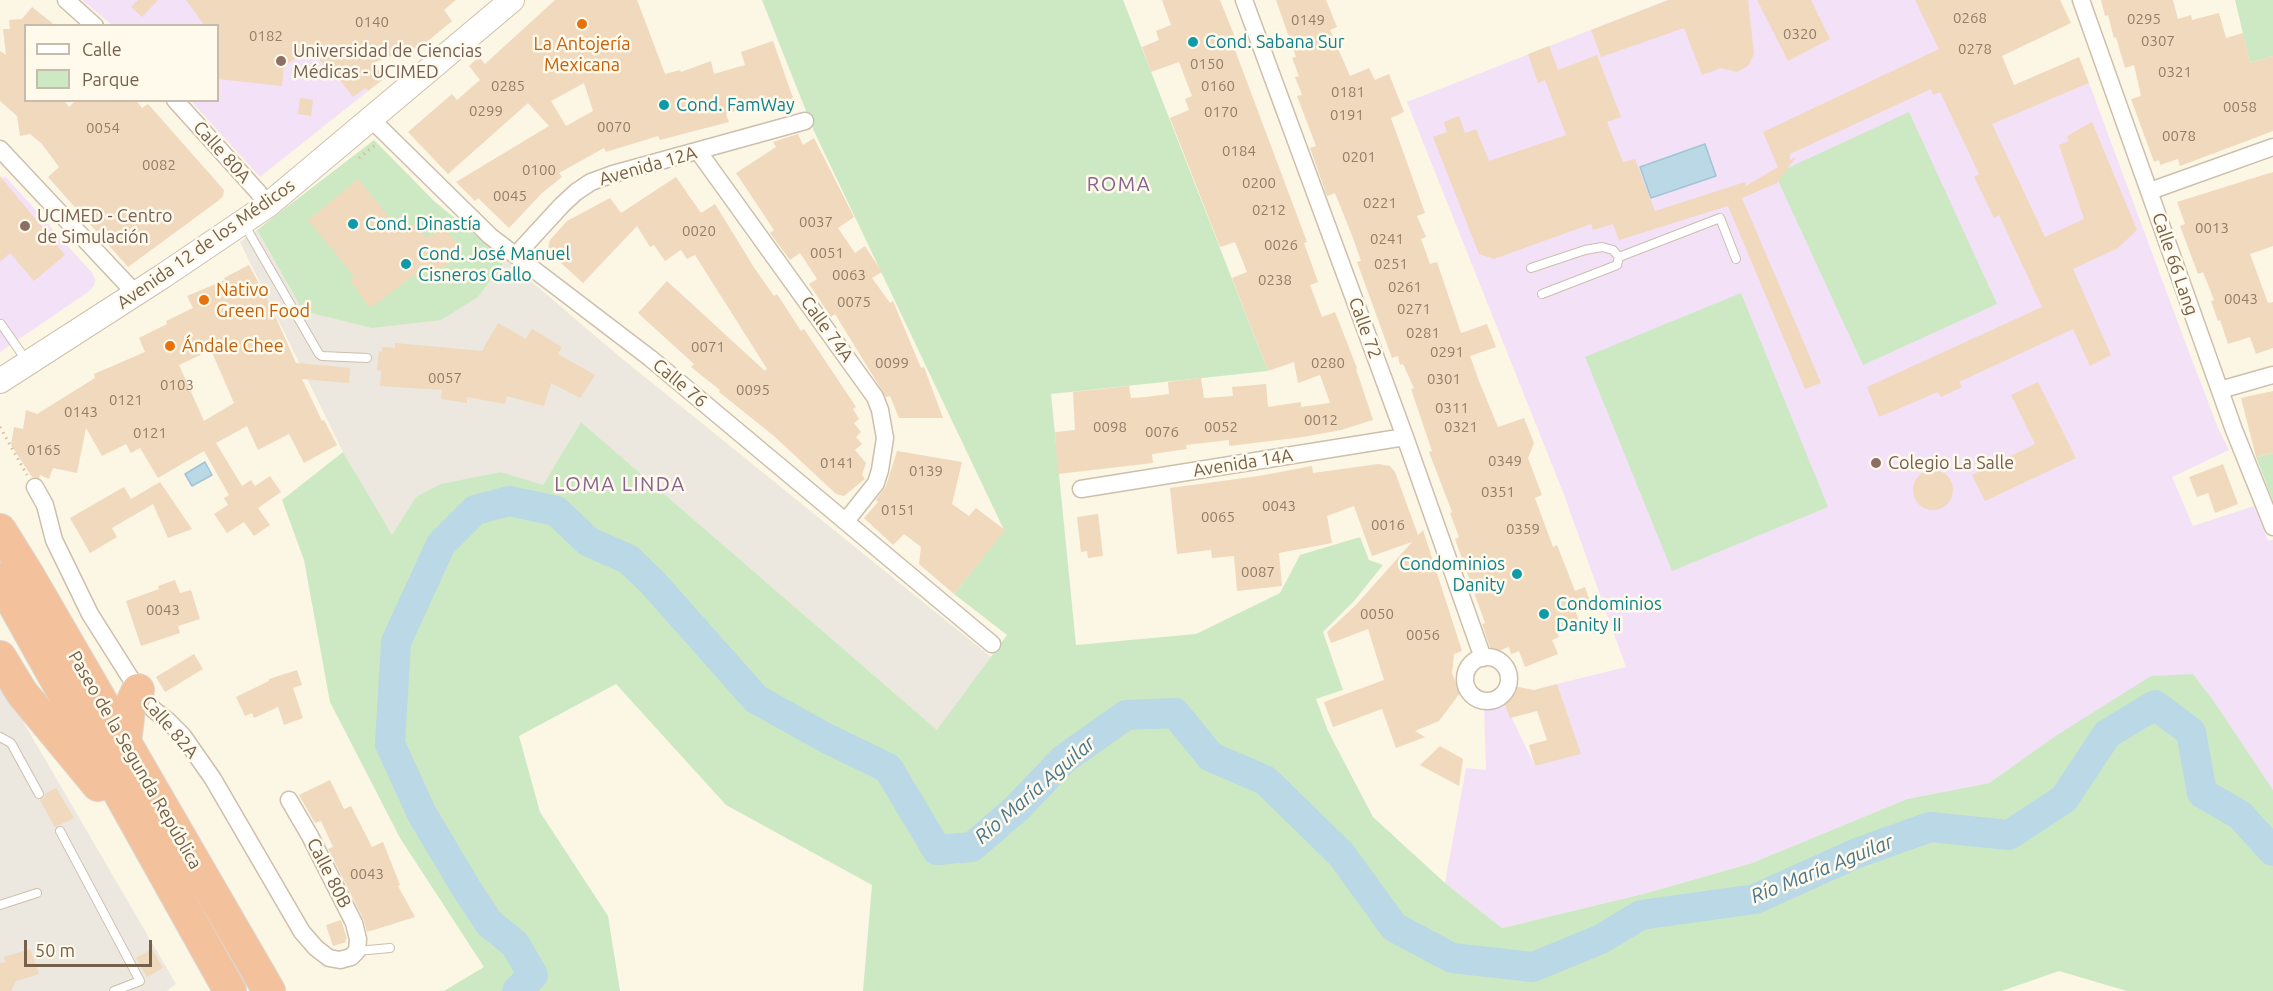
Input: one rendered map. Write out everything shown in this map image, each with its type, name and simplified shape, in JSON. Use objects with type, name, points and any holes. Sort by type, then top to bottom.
[{"type":"highway","name":"Paseo de la Segunda República","points":[[0,530],[268,989]]},
{"type":"highway","name":"Paseo de la Segunda República","points":[[0,579],[230,991]]},
{"type":"highway","points":[[0,657],[22,693],[146,842]]},
{"type":"highway","points":[[125,743],[129,709],[138,690]]},
{"type":"main road","name":"Avenida 12 de los Médicos","points":[[0,381],[136,294],[379,127],[512,0]]},
{"type":"street","points":[[66,0],[93,24]]},
{"type":"street","name":"Calle 72","points":[[1244,0],[1405,437],[1483,658]]},
{"type":"street","name":"Calle 66 Lang","points":[[2081,0],[2234,430],[2273,527]]},
{"type":"street","name":"Calle 80A","points":[[177,102],[268,205]]},
{"type":"street","name":"Avenida 12A","points":[[516,255],[576,192],[591,182],[805,121]]},
{"type":"street","name":"Calle 76","points":[[379,127],[490,237],[650,358],[992,644]]},
{"type":"street","points":[[2150,192],[2273,147]]},
{"type":"street","points":[[0,149],[136,294]]},
{"type":"street","name":"Calle 74A","points":[[698,152],[875,397],[885,438],[880,470],[876,483],[846,521]]},
{"type":"street","points":[[2220,390],[2273,375]]},
{"type":"street","name":"Avenida 14A","points":[[1081,489],[1405,437]]},
{"type":"street","name":"Calle 82A","points":[[35,488],[45,505],[54,540],[90,614],[138,690],[154,710],[183,736],[213,779],[302,932],[316,948],[329,958],[340,960],[351,957],[357,951]]},
{"type":"street","name":"Calle 80B","points":[[289,800],[354,923],[358,939],[357,951]]},
{"type":"lane","points":[[1542,294],[1617,265],[1620,257],[1720,218],[1736,259]]},
{"type":"lane","points":[[243,222],[319,354],[367,358]]},
{"type":"lane","points":[[1531,268],[1602,247],[1613,250],[1620,257]]},
{"type":"lane","points":[[1,324],[28,364]]},
{"type":"lane","points":[[0,737],[11,743],[39,794]]},
{"type":"lane","points":[[60,831],[140,981],[114,991]]},
{"type":"lane","points":[[0,905],[38,893]]},
{"type":"lane","points":[[357,951],[390,948]]},
{"type":"path","points":[[350,164],[379,127]]},
{"type":"path","points":[[0,427],[35,488]]},
{"type":"shaded area","name":"Universidad de Ciencias Médicas - UCIMED","points":[[82,0],[361,0],[321,31],[368,91],[260,177],[192,102],[219,102],[219,24],[111,24]]},
{"type":"shaded area","name":"Colegio La Salle","points":[[1667,0],[1935,0],[2012,115],[2089,83],[2184,339],[2218,428],[2229,450],[2172,477],[2193,526],[2254,506],[2268,541],[2273,540],[2273,790],[2193,674],[2054,737],[1989,783],[1907,799],[1752,863],[1643,894],[1502,928],[1445,883],[1466,768],[1486,770],[1484,706],[1503,700],[1535,766],[1580,754],[1557,684],[1626,667],[1563,492],[1407,102]]},
{"type":"shaded area","name":"UCIMED - Centro de Simulación","points":[[5,176],[95,279],[94,286],[88,292],[0,352],[0,180]]},
{"type":"shaded area","points":[[257,230],[303,311],[478,297],[506,260],[620,357],[991,657],[938,731],[581,422],[543,486],[501,472],[416,497],[392,536],[343,452],[240,242]]},
{"type":"shaded area","points":[[0,682],[176,984],[167,991],[0,991]]},
{"type":"green space","points":[[762,0],[1123,0],[1268,371],[1051,394],[1076,645],[1196,634],[1280,593],[1300,555],[1360,537],[1369,560],[1383,565],[1354,601],[1323,632],[1343,690],[1316,699],[1328,731],[1373,817],[1445,883],[1502,928],[1643,894],[1752,863],[1907,799],[1989,783],[2054,737],[2151,676],[2193,674],[2273,790],[2273,991],[2127,991],[2059,971],[2002,991],[863,991],[872,885],[726,805],[616,684],[519,736],[540,812],[608,916],[620,991],[444,991],[484,967],[400,838],[330,702],[304,560],[282,500],[343,452],[392,535],[416,497],[441,484],[501,472],[543,485],[581,422],[937,730],[1007,635],[954,594],[1004,530],[814,131]]},
{"type":"green space","points":[[2235,0],[2273,0],[2273,56],[2250,63]]},
{"type":"green space","points":[[1909,112],[1997,304],[1863,365],[1775,174]]},
{"type":"green space","points":[[374,140],[434,201],[506,260],[478,297],[441,320],[372,328],[303,311],[257,230]]},
{"type":"green space","points":[[1741,293],[1828,507],[1672,571],[1585,357]]},
{"type":"green space","points":[[2273,453],[2273,501],[2256,457]]},
{"type":"water","points":[[1705,144],[1716,176],[1651,198],[1640,167]]},
{"type":"water","points":[[205,462],[212,475],[192,486],[185,474]]},
{"type":"building","points":[[138,0],[158,0],[142,17],[131,7]]},
{"type":"building","points":[[186,0],[456,0],[444,10],[452,21],[417,50],[413,47],[373,63],[385,78],[368,91],[365,88],[353,97],[333,71],[330,74],[311,48],[284,66],[282,86],[219,79],[219,24],[204,24]]},
{"type":"building","points":[[555,0],[637,0],[665,74],[680,70],[681,72],[711,61],[714,74],[745,65],[741,52],[773,41],[793,98],[759,110],[757,104],[726,114],[729,122],[660,140],[658,136],[606,152],[604,148],[559,173],[562,177],[542,193],[509,228],[478,198],[475,201],[456,182],[549,126],[528,103],[448,174],[408,132],[452,94],[457,100],[480,80],[469,66],[479,57],[485,64]],"holes":[[[584,83],[593,111],[566,126],[551,101]]]},
{"type":"building","points":[[1162,0],[1220,0],[1236,40],[1232,42],[1307,242],[1304,243],[1318,282],[1310,285],[1322,317],[1335,312],[1357,368],[1373,420],[1341,430],[1303,437],[1229,446],[1229,440],[1186,445],[1187,449],[1152,454],[1153,463],[1058,474],[1055,432],[1075,430],[1073,392],[1129,386],[1131,398],[1146,397],[1169,394],[1168,382],[1201,378],[1204,398],[1233,396],[1232,387],[1266,384],[1268,407],[1301,402],[1301,407],[1330,403],[1320,375],[1298,383],[1294,362],[1268,371],[1232,278],[1247,272],[1235,242],[1220,247],[1170,118],[1189,110],[1185,99],[1192,96],[1179,62],[1151,72],[1142,47],[1159,40],[1156,31],[1171,25]]},
{"type":"building","points":[[1276,0],[1326,0],[1337,27],[1330,30],[1350,76],[1369,68],[1375,80],[1389,74],[1404,112],[1391,118],[1425,213],[1417,216],[1426,237],[1421,239],[1430,264],[1437,262],[1461,333],[1487,324],[1496,347],[1470,356],[1479,381],[1498,427],[1524,418],[1534,443],[1528,458],[1542,495],[1535,498],[1553,547],[1557,545],[1575,591],[1585,587],[1590,601],[1574,606],[1579,622],[1556,630],[1559,637],[1552,640],[1558,654],[1525,667],[1519,651],[1511,654],[1509,647],[1492,653],[1482,624],[1485,623],[1455,539],[1459,537],[1450,513],[1452,512],[1429,452],[1432,451],[1411,389],[1414,388],[1403,364],[1400,365],[1398,356],[1392,358],[1357,262],[1361,261],[1353,238],[1335,193],[1327,196],[1310,148],[1316,146],[1297,96],[1302,95],[1295,77],[1299,76],[1292,58],[1296,57]]},
{"type":"building","points":[[1669,0],[1748,0],[1754,54],[1748,66],[1737,72],[1721,68],[1702,75],[1684,28],[1601,57],[1591,30]]},
{"type":"building","points":[[1757,0],[1811,0],[1830,39],[1788,61]]},
{"type":"building","points":[[1915,0],[2060,0],[2071,23],[2002,56],[2014,85],[2079,57],[2089,83],[1992,124],[2045,237],[2084,219],[2059,145],[2069,141],[2067,136],[2092,122],[2137,230],[2118,248],[2073,269],[2111,355],[2090,366],[2073,329],[1959,382],[1962,387],[1941,397],[1938,392],[1879,417],[1867,387],[2042,307],[1999,215],[1994,218],[1974,177],[1979,174],[1940,92],[1933,95],[1931,89],[1790,154],[1790,160],[1796,157],[1777,183],[1742,198],[1821,383],[1805,389],[1728,206],[1619,240],[1613,224],[1593,230],[1591,224],[1494,259],[1479,254],[1433,137],[1447,132],[1444,122],[1459,116],[1465,133],[1476,129],[1489,161],[1566,135],[1545,80],[1538,83],[1528,54],[1549,46],[1558,70],[1597,55],[1621,117],[1607,122],[1623,162],[1635,159],[1655,211],[1745,182],[1746,186],[1778,167],[1763,132],[1939,49]]},
{"type":"building","points":[[2101,0],[2173,0],[2178,19],[2191,15],[2192,20],[2219,13],[2226,38],[2243,33],[2250,63],[2273,56],[2273,131],[2180,166],[2178,159],[2160,165],[2159,160],[2154,162],[2131,99],[2141,96],[2134,65],[2125,68],[2116,37],[2114,38],[2108,15],[2105,16]]},
{"type":"building","points":[[32,7],[53,24],[24,24],[24,102],[65,102],[69,107],[74,102],[138,102],[142,108],[148,104],[224,190],[223,196],[218,201],[128,267],[48,177],[59,167],[42,144],[30,134],[20,136],[17,116],[0,101],[0,51],[6,55],[3,29],[10,29],[9,20],[22,19]]},
{"type":"building","points":[[300,98],[313,100],[311,116],[298,114]]},
{"type":"building","points":[[798,134],[803,145],[814,138],[854,217],[838,228],[855,253],[865,246],[882,272],[872,278],[890,303],[893,301],[921,368],[924,367],[943,418],[899,418],[890,396],[886,397],[835,314],[831,317],[809,284],[817,279],[800,253],[790,260],[770,233],[774,230],[736,173],[776,147],[773,142]]},
{"type":"building","points":[[2273,172],[2273,246],[2250,254],[2268,303],[2273,302],[2273,348],[2256,354],[2250,337],[2228,344],[2211,301],[2214,300],[2203,272],[2198,274],[2180,226],[2185,224],[2177,202]]},
{"type":"building","points":[[0,176],[65,255],[34,281],[10,253],[0,262]]},
{"type":"building","points":[[676,177],[701,213],[715,204],[755,269],[774,296],[777,294],[801,331],[804,329],[856,407],[853,409],[859,419],[854,423],[861,432],[856,437],[862,444],[855,450],[866,463],[862,475],[865,479],[844,496],[836,494],[774,436],[719,392],[720,390],[691,367],[694,364],[638,313],[667,281],[765,371],[767,369],[695,255],[687,259],[681,250],[665,261],[654,245],[650,247],[637,226],[583,283],[550,253],[548,248],[550,240],[567,221],[610,198],[621,213]]},
{"type":"building","points":[[358,179],[402,233],[416,223],[427,237],[445,230],[464,251],[446,266],[413,276],[370,308],[350,280],[354,276],[308,220]]},
{"type":"building","points":[[249,265],[269,302],[296,363],[350,368],[349,383],[302,379],[322,421],[324,420],[337,445],[304,463],[289,434],[258,450],[247,426],[216,443],[242,486],[251,480],[255,486],[270,476],[281,492],[258,508],[270,525],[254,536],[244,522],[227,533],[214,514],[228,505],[224,498],[229,495],[204,451],[158,478],[140,448],[131,453],[126,444],[102,456],[86,428],[77,473],[53,468],[49,479],[40,475],[39,478],[32,477],[11,445],[14,427],[23,429],[26,410],[37,414],[95,378],[94,374],[145,352],[139,338],[193,308],[187,296],[225,280],[224,278]],"holes":[[[211,350],[234,403],[204,421],[179,365]]]},
{"type":"building","points":[[498,323],[526,339],[532,329],[562,347],[558,354],[595,375],[580,398],[551,383],[544,406],[507,396],[505,404],[467,397],[467,403],[441,399],[442,390],[380,386],[381,371],[377,370],[379,351],[382,352],[382,347],[395,348],[395,343],[482,351]]},
{"type":"building","points":[[2038,382],[2076,458],[1985,501],[1972,475],[2035,444],[2011,395]]},
{"type":"building","points":[[2273,391],[2273,453],[2256,457],[2241,398]]},
{"type":"building","points":[[897,451],[962,462],[952,504],[969,516],[976,508],[1005,530],[954,594],[919,564],[921,547],[904,534],[893,545],[864,518],[878,502],[876,500],[886,486]]},
{"type":"building","points":[[1378,464],[1390,466],[1395,472],[1418,535],[1423,530],[1462,651],[1454,654],[1452,673],[1460,693],[1439,721],[1415,731],[1425,737],[1396,748],[1382,709],[1333,727],[1324,702],[1384,680],[1368,629],[1331,643],[1327,632],[1356,605],[1412,542],[1372,556],[1354,506],[1327,516],[1332,543],[1279,553],[1282,586],[1237,591],[1234,556],[1212,558],[1211,550],[1177,554],[1170,488],[1312,466],[1313,473]]},
{"type":"building","points":[[2223,464],[2238,504],[2215,513],[2208,493],[2197,497],[2189,477]]},
{"type":"building","points":[[1933,470],[1947,476],[1953,490],[1947,504],[1933,510],[1919,504],[1913,490],[1919,476]]},
{"type":"building","points":[[160,482],[192,529],[168,538],[153,504],[112,528],[117,537],[90,553],[70,518],[124,487],[131,499]]},
{"type":"building","points":[[1098,514],[1103,556],[1088,558],[1087,551],[1081,552],[1077,517]]},
{"type":"building","points":[[175,580],[180,593],[191,590],[200,619],[178,626],[180,633],[141,646],[126,601],[159,589],[158,586]]},
{"type":"building","points":[[194,654],[203,669],[165,692],[156,677]]},
{"type":"building","points":[[297,670],[302,685],[293,688],[303,718],[284,725],[278,707],[254,718],[252,713],[245,716],[236,697],[269,679]]},
{"type":"building","points":[[1557,684],[1581,754],[1535,766],[1529,745],[1547,740],[1537,711],[1510,718],[1503,700],[1513,686],[1534,690]]},
{"type":"building","points":[[1440,746],[1463,759],[1459,786],[1420,765]]},
{"type":"building","points":[[330,780],[344,809],[351,806],[372,847],[383,842],[400,885],[398,886],[415,917],[367,932],[363,918],[328,849],[333,847],[321,821],[315,823],[299,795]]},
{"type":"building","points":[[56,788],[74,818],[55,827],[40,800]]},
{"type":"building","points":[[341,920],[347,939],[346,942],[333,946],[326,925]]},
{"type":"building","points":[[30,949],[39,974],[16,981],[11,991],[0,991],[0,963],[5,962],[4,957]]},
{"type":"building","points":[[152,949],[163,968],[147,977],[136,958]]},
{"type":"waterway","name":"Río María Aguilar","points":[[517,991],[533,975],[515,944],[489,923],[466,888],[422,814],[390,744],[396,642],[441,544],[475,510],[509,501],[556,511],[589,542],[628,559],[653,583],[756,699],[826,738],[888,768],[937,850],[972,847],[1016,809],[1064,759],[1126,715],[1175,713],[1211,757],[1265,780],[1341,854],[1394,927],[1452,958],[1533,967],[1601,939],[1641,915],[1755,899],[1857,853],[1930,827],[2009,835],[2064,799],[2107,734],[2155,705],[2191,732],[2202,793],[2240,815],[2273,851]]},
{"type":"place","name":"La Antojería Mexicana","points":[[582,24]]},
{"type":"place","name":"Cond. Sabana Sur","points":[[1193,42]]},
{"type":"place","name":"Universidad de Ciencias Médicas - UCIMED","points":[[281,61]]},
{"type":"place","name":"Cond. FamWay","points":[[664,105]]},
{"type":"place","name":"Cond. Dinastía","points":[[353,224]]},
{"type":"place","name":"UCIMED - Centro de Simulación","points":[[25,226]]},
{"type":"place","name":"Cond. José Manuel Cisneros Gallo","points":[[406,264]]},
{"type":"place","name":"Nativo Green Food","points":[[204,300]]},
{"type":"place","name":"Ándale Chee","points":[[170,346]]},
{"type":"place","name":"Colegio La Salle","points":[[1876,463]]},
{"type":"place","name":"Condominios Danity","points":[[1517,574]]},
{"type":"place","name":"Condominios Danity II","points":[[1544,614]]},
{"type":"district","name":"ROMA","points":[[1119,184]]},
{"type":"district","name":"LOMA LINDA","points":[[620,484]]}]
